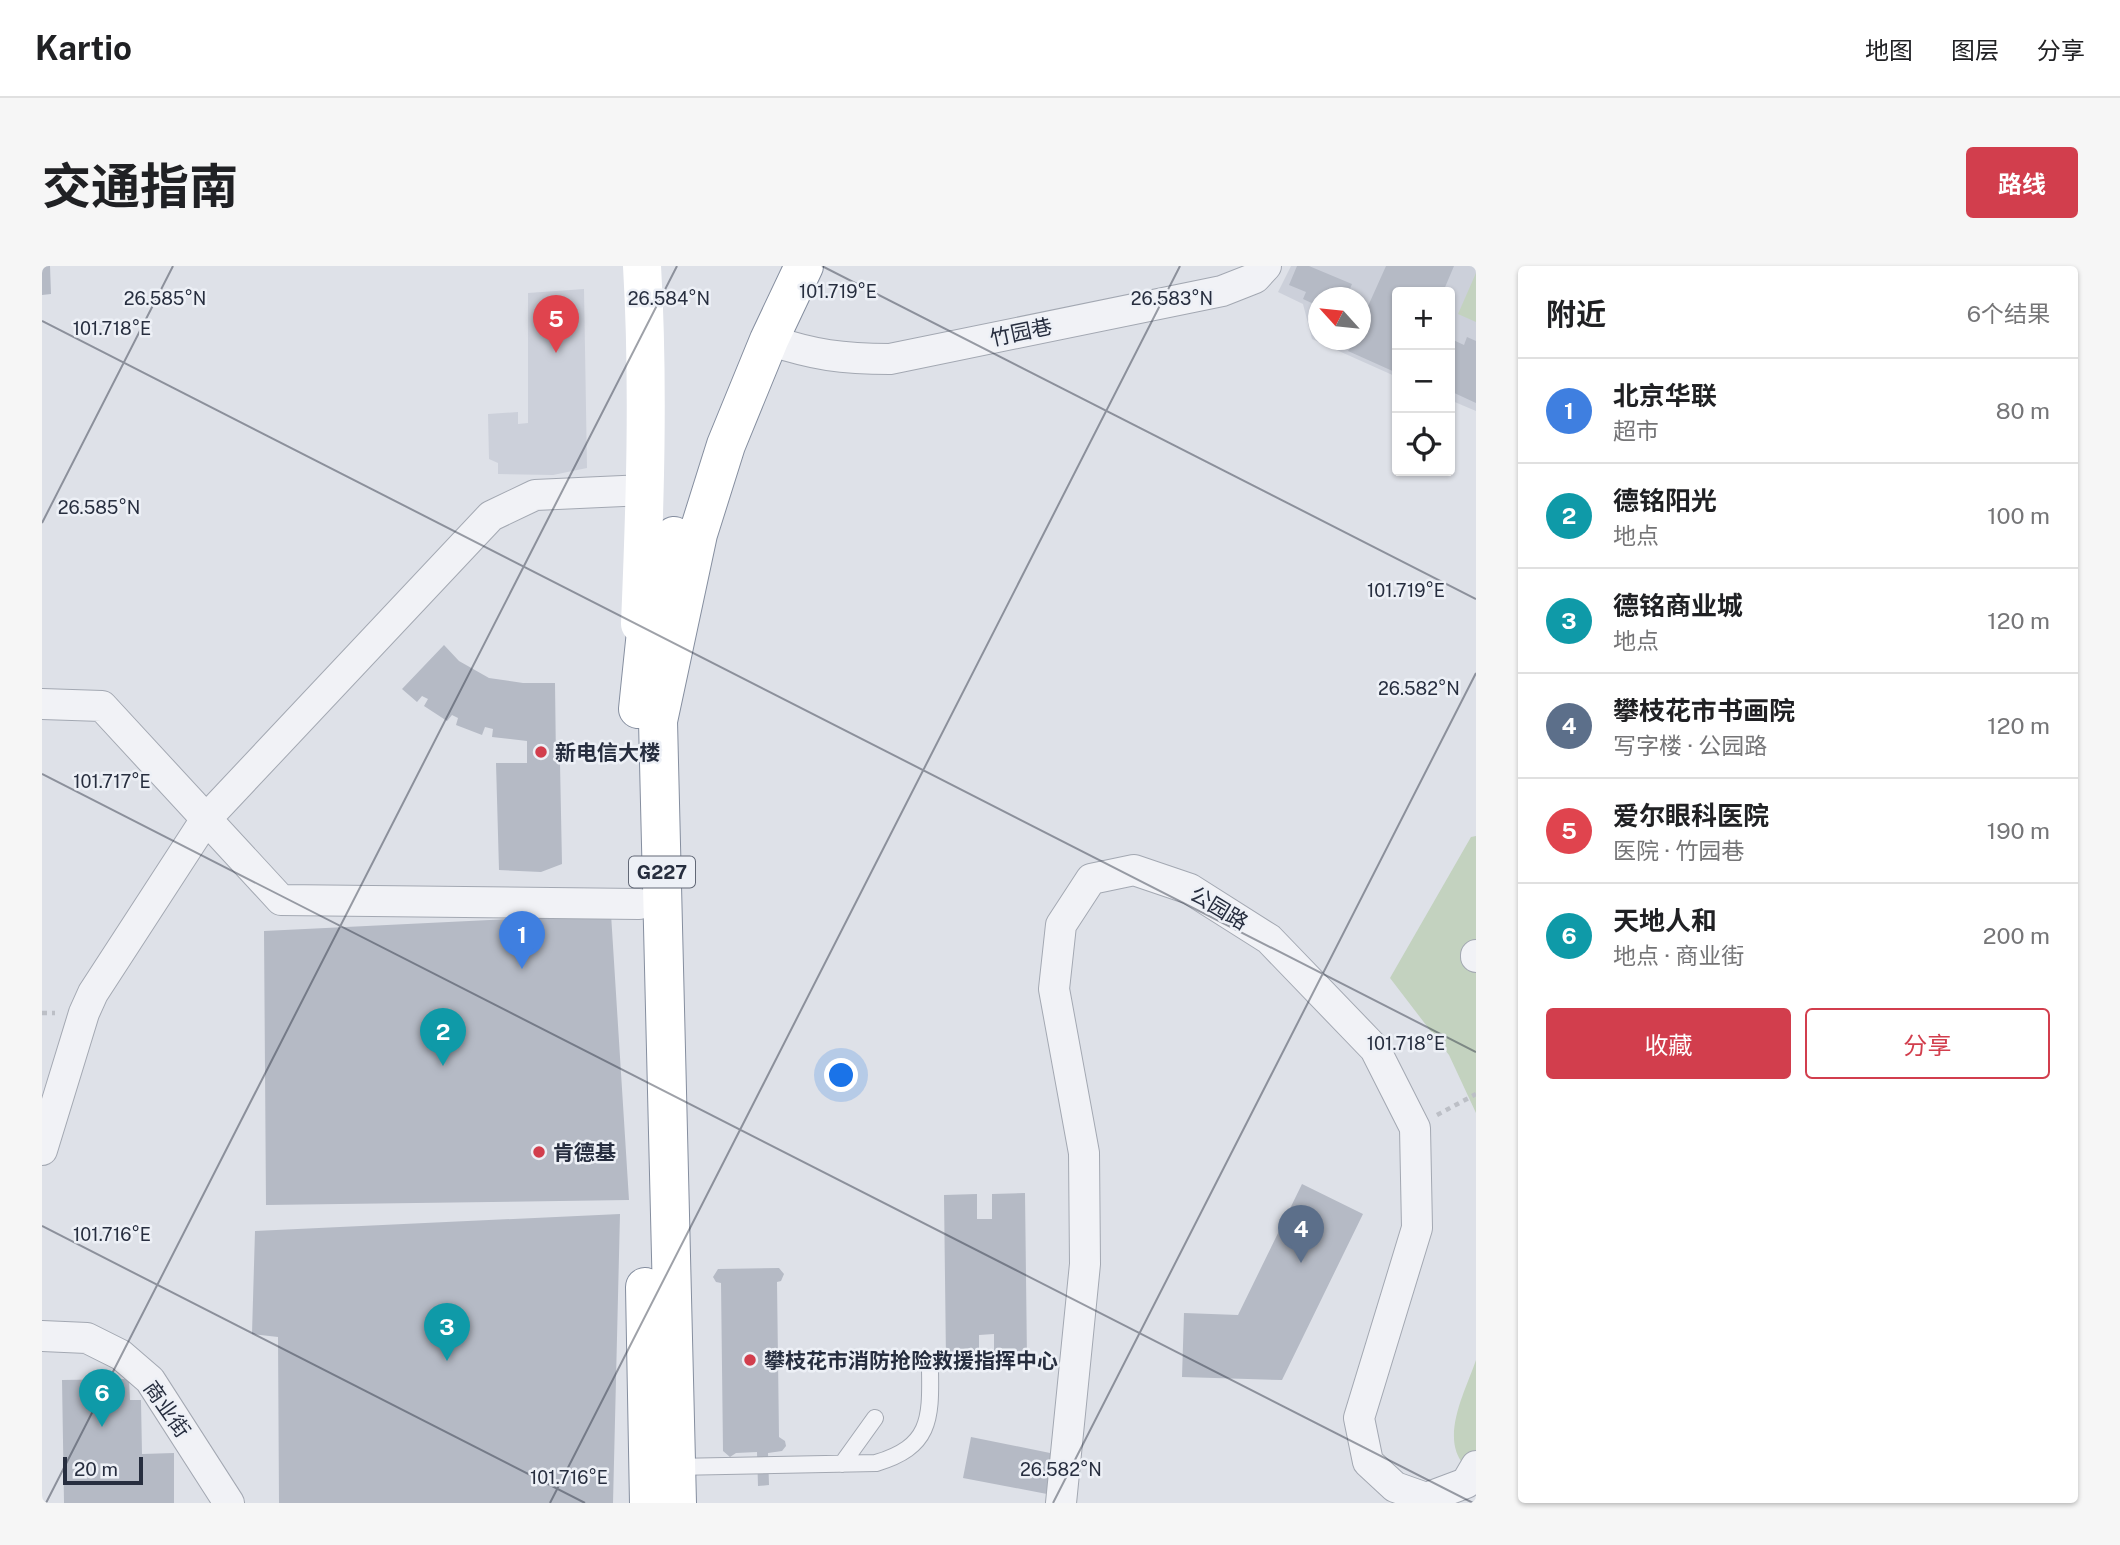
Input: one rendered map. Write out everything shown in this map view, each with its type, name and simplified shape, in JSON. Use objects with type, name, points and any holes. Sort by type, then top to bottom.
[{"type":"main road","points":[[636,724],[645,490],[647,348],[642,266]]},
{"type":"main road","name":"G227","points":[[662,1485],[639,904],[636,724],[648,622],[656,596],[707,436],[778,266]]},
{"type":"main road","name":"G227","points":[[662,1485],[658,720],[698,534],[726,445],[769,340],[804,266]]},
{"type":"street","name":"竹园巷","points":[[769,340],[806,352],[847,359],[890,359],[1222,291],[1255,278],[1266,266]]},
{"type":"street","points":[[42,1150],[84,1013],[93,993],[206,819],[491,516],[535,495],[645,490]]},
{"type":"street","points":[[42,704],[102,706],[281,900],[639,904]]},
{"type":"street","name":"公园路","points":[[1061,1503],[1085,1264],[1084,1153],[1054,989],[1061,925],[1091,879],[1134,870],[1190,889],[1269,939],[1375,1049],[1415,1128],[1417,1228],[1359,1418],[1368,1462],[1395,1487],[1426,1498],[1466,1483],[1476,1466]]},
{"type":"street","name":"商业街","points":[[42,1335],[87,1338],[121,1355],[149,1380],[229,1503]]},
{"type":"lane","points":[[662,1485],[842,1464],[876,1463],[897,1457],[915,1444],[926,1425],[931,1406],[930,1370]]},
{"type":"lane","points":[[842,1464],[875,1418]]},
{"type":"path","points":[[1415,1128],[1476,1094]]},
{"type":"shaded area","points":[[1291,266],[1476,266],[1476,411],[1455,402],[1455,287],[1392,287],[1392,375],[1337,350],[1371,350],[1371,287],[1308,287],[1308,323],[1303,304],[1278,292]]},
{"type":"shaded area","points":[[584,289],[587,468],[553,475],[498,474],[498,463],[489,459],[488,414],[518,412],[518,424],[528,423],[528,293]]},
{"type":"green space","points":[[1476,273],[1476,322],[1458,314]]},
{"type":"green space","points":[[1476,836],[1476,1113],[1449,1055],[1390,978],[1471,837]]},
{"type":"green space","points":[[1476,1360],[1476,1474],[1463,1464],[1456,1451],[1454,1437],[1459,1405]]},
{"type":"building","points":[[42,266],[50,266],[51,294],[42,295]]},
{"type":"building","points":[[1297,266],[1309,266],[1352,284],[1351,287],[1308,287],[1308,301],[1303,299],[1306,292],[1289,285]]},
{"type":"building","points":[[1386,266],[1454,266],[1445,287],[1392,287],[1392,371],[1348,351],[1371,350],[1371,299]]},
{"type":"building","points":[[1467,337],[1476,341],[1476,403],[1455,393],[1455,341],[1464,345]]},
{"type":"building","name":"新电信大楼","points":[[444,645],[459,661],[489,678],[523,683],[555,683],[562,864],[541,872],[499,870],[496,763],[527,763],[527,741],[492,737],[493,729],[485,727],[482,735],[456,725],[458,718],[452,715],[447,721],[424,706],[428,699],[422,696],[417,702],[402,689]]},
{"type":"building","points":[[611,914],[629,1200],[266,1205],[264,931]]},
{"type":"building","points":[[1302,1184],[1363,1214],[1282,1380],[1182,1377],[1184,1313],[1238,1315]]},
{"type":"building","points":[[1025,1193],[1027,1359],[994,1360],[994,1334],[979,1335],[979,1360],[946,1360],[944,1195],[977,1194],[977,1219],[992,1219],[992,1194]]},
{"type":"building","points":[[620,1214],[613,1503],[279,1503],[278,1337],[252,1334],[255,1231]]},
{"type":"building","name":"攀枝花市消防抢险救援指挥中心","points":[[779,1268],[784,1274],[781,1281],[777,1282],[779,1437],[785,1441],[786,1446],[782,1451],[768,1453],[769,1485],[758,1486],[757,1452],[736,1453],[730,1457],[723,1451],[721,1283],[716,1282],[713,1277],[718,1269]]},
{"type":"building","points":[[129,1379],[130,1400],[141,1400],[142,1454],[174,1453],[174,1503],[64,1503],[62,1380]]},
{"type":"building","points":[[971,1437],[1055,1454],[1047,1494],[963,1478]]},
{"type":"place","name":"爱尔眼科医院","points":[[556,353]]},
{"type":"place","name":"新电信大楼","points":[[541,752]]},
{"type":"place","name":"北京华联","points":[[522,969]]},
{"type":"place","name":"德铭阳光","points":[[443,1066]]},
{"type":"place","name":"肯德基","points":[[539,1152]]},
{"type":"place","name":"攀枝花市书画院","points":[[1301,1263]]},
{"type":"place","name":"攀枝花市消防抢险救援指挥中心","points":[[750,1360]]},
{"type":"place","name":"德铭商业城","points":[[447,1361]]},
{"type":"place","name":"天地人和","points":[[102,1427]]}]
